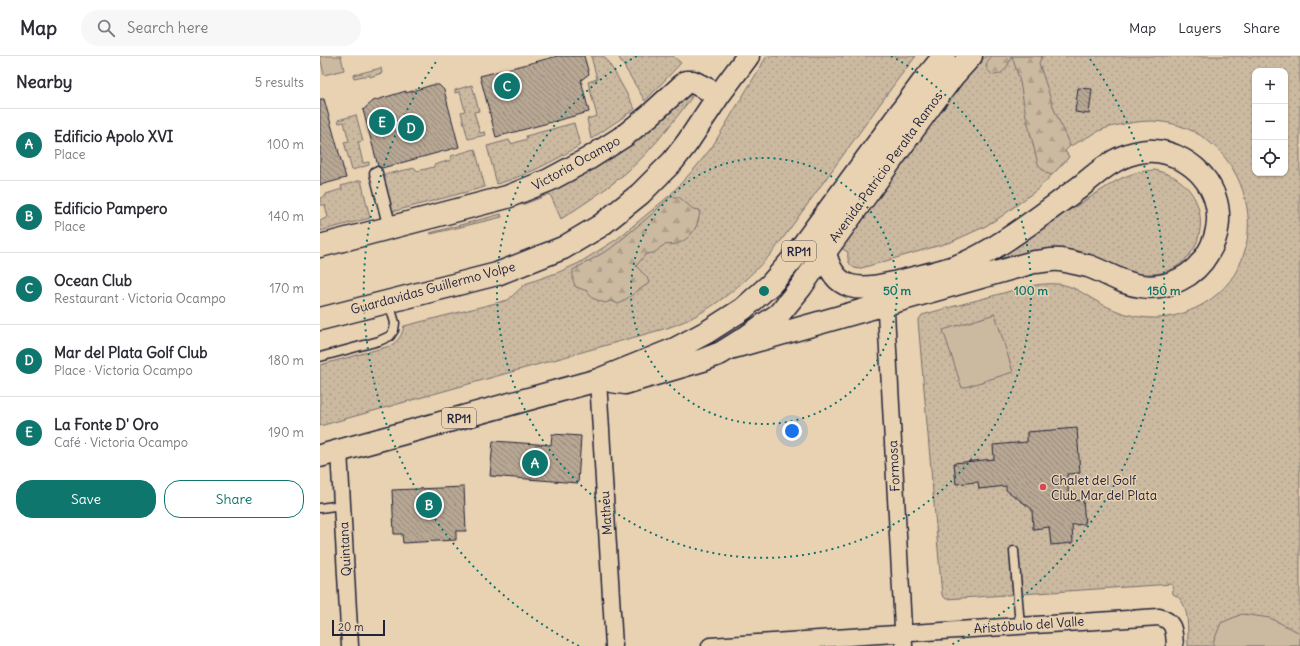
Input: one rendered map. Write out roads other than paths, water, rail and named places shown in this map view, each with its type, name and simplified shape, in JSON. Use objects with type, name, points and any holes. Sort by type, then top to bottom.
[{"type":"main road","name":"Guardavidas Guillermo Volpe","points":[[719,96],[738,56]]},
{"type":"main road","name":"Guardavidas Guillermo Volpe","points":[[320,319],[497,274],[563,248],[600,226],[640,194],[673,160],[695,133],[719,96],[748,56]]},
{"type":"main road","name":"Avenida Patricio Peralta Ramos","points":[[329,454],[598,380],[676,348],[707,332],[743,309],[771,284],[792,260],[923,82],[944,56]]},
{"type":"main road","name":"Avenida Patricio Peralta Ramos","points":[[598,380],[625,383],[703,360],[727,349],[779,314],[801,287],[934,101],[953,76],[971,56]]},
{"type":"main road","name":"Victoria Ocampo","points":[[320,246],[507,197],[549,180],[588,159],[624,136],[650,115],[686,82],[693,82],[719,96]]},
{"type":"main road","points":[[727,349],[885,295],[987,252],[1049,210],[1103,168],[1118,159],[1136,153],[1154,151],[1172,155],[1192,166],[1208,183],[1215,198],[1218,214],[1217,231],[1212,247],[1204,261],[1192,272],[1178,281],[1160,286],[1141,286],[1123,281],[1088,266],[1060,260],[1034,262],[885,295],[856,288],[843,283],[829,268],[825,252]]},
{"type":"street","points":[[376,173],[390,228]]},
{"type":"street","name":"Formosa","points":[[885,295],[904,640]]},
{"type":"street","name":"Matheu","points":[[598,380],[614,646]]},
{"type":"street","name":"Quintana","points":[[329,454],[342,505],[350,646]]},
{"type":"street","name":"Aristóbulo del Valle","points":[[710,646],[904,640],[1020,626],[1159,618],[1166,619],[1171,624],[1175,639]]},
{"type":"lane","points":[[320,356],[379,341],[390,336],[394,330],[395,323],[389,301]]},
{"type":"lane","points":[[320,508],[342,505]]},
{"type":"lane","points":[[1014,551],[1020,626]]},
{"type":"place","name":"Ocean Club","points":[[507,86]]},
{"type":"place","name":"La Fonte D' Oro","points":[[382,122]]},
{"type":"place","name":"Mar del Plata Golf Club","points":[[411,128]]},
{"type":"place","name":"Edificio Apolo XVI","points":[[535,463]]},
{"type":"place","name":"Chalet del Golf Club Mar del Plata","points":[[1043,487]]},
{"type":"place","name":"Edificio Pampero","points":[[429,505]]}]
